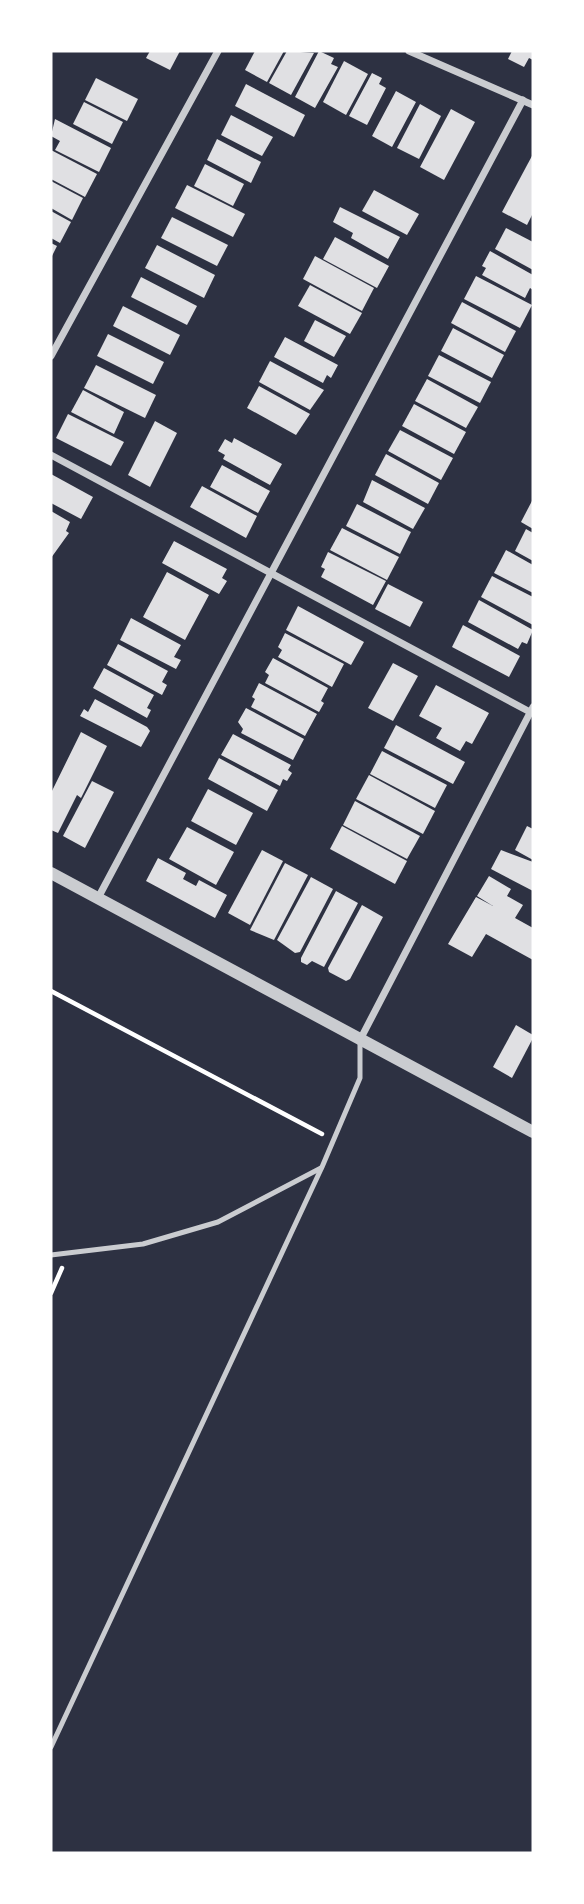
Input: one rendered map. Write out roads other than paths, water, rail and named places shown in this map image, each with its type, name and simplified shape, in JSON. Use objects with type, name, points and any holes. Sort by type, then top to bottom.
[{"type":"street","points":[[51,356],[218,51]]},
{"type":"street","points":[[409,51],[533,105]]},
{"type":"street","points":[[98,898],[523,100]]},
{"type":"street","points":[[51,455],[532,709],[360,1038]]},
{"type":"street","points":[[51,873],[533,1132]]},
{"type":"lane","points":[[51,1747],[322,1167],[360,1078],[360,1038]]},
{"type":"lane","points":[[51,1255],[143,1244],[218,1222],[322,1167]]}]
